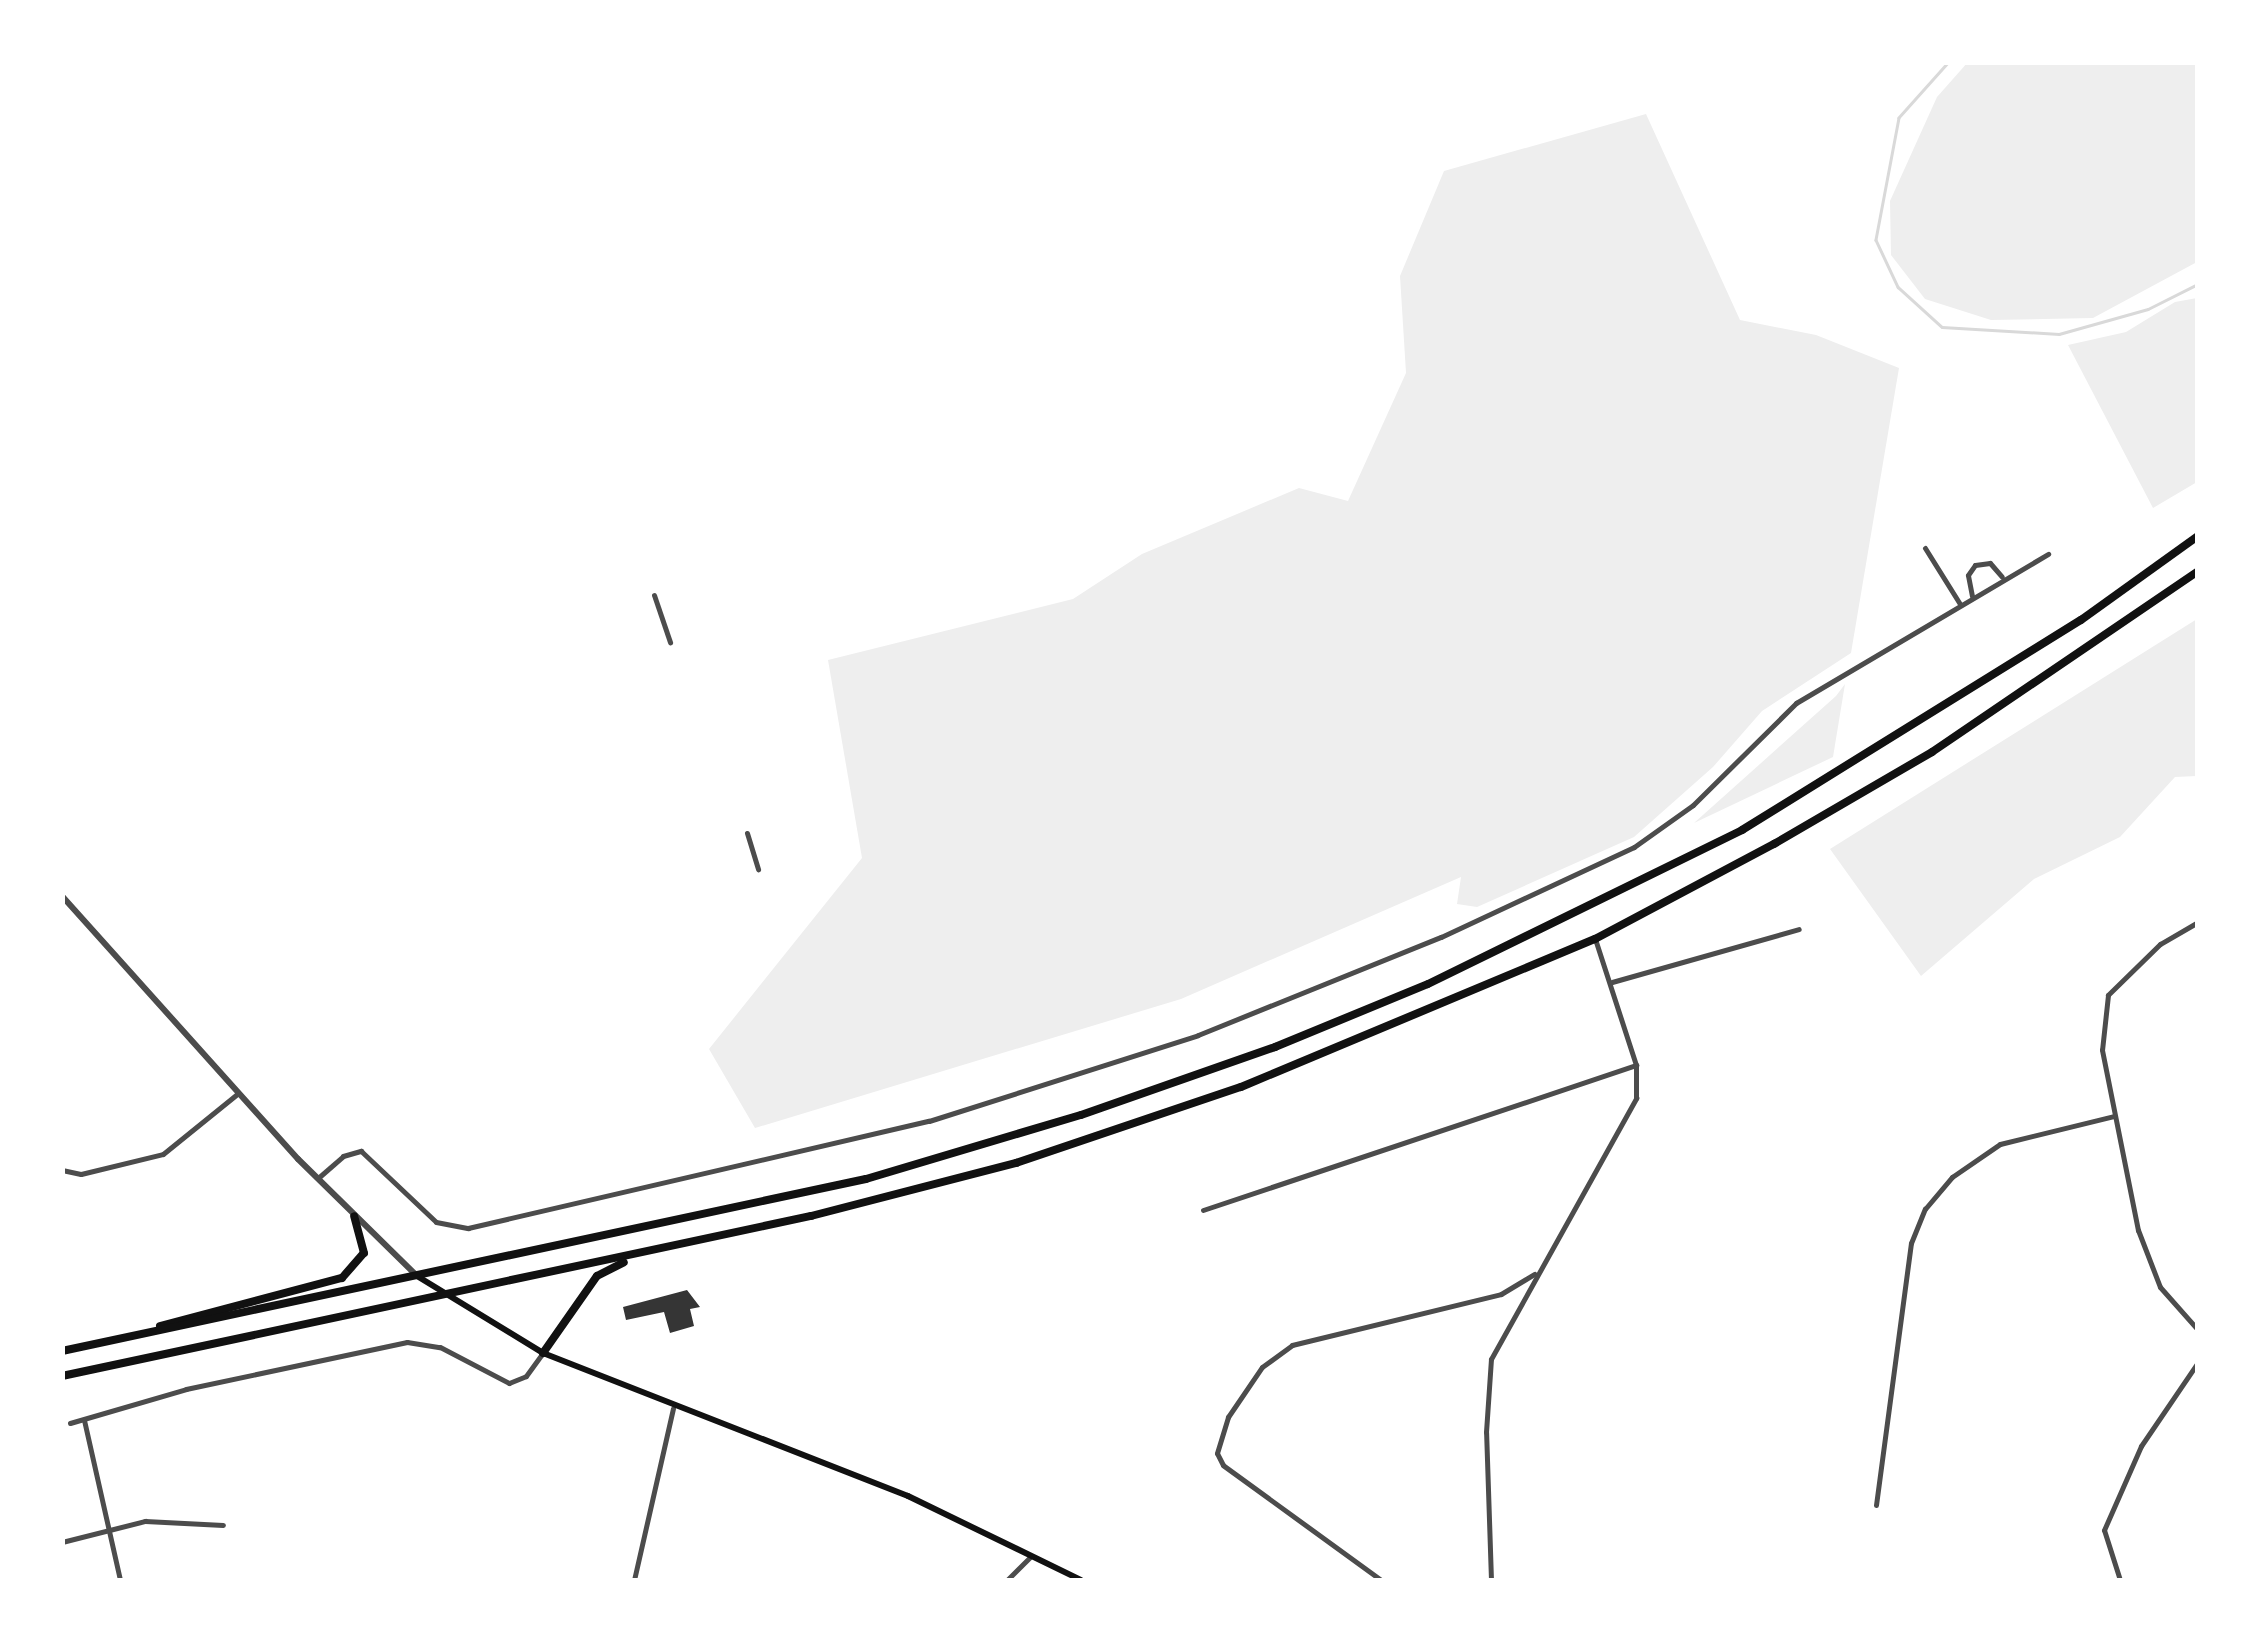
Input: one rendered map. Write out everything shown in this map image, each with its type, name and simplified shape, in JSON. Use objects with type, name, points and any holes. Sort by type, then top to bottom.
[{"type":"highway","points":[[62,1351],[663,1226],[952,1155],[1206,1073],[1377,1007],[1742,830],[2081,620],[2198,536]]},
{"type":"highway","points":[[62,1376],[673,1246],[924,1188],[1090,1139],[1241,1087],[1595,939],[1902,770],[2198,571]]},
{"type":"highway","points":[[131,1336],[206,1309],[342,1278],[364,1252],[354,1216]]},
{"type":"highway","points":[[543,1353],[602,1271],[673,1246]]},
{"type":"main road","points":[[417,1276],[441,1296],[543,1353],[673,1408],[908,1496],[1081,1580]]},
{"type":"street","points":[[1925,548],[1960,604]]},
{"type":"street","points":[[318,1178],[343,1156],[361,1151],[436,1222],[468,1228],[826,1148],[1140,1056],[1365,970],[1634,847],[1693,805],[1796,703],[1862,659],[1924,632],[2002,576],[2048,554]]},
{"type":"street","points":[[1972,596],[1968,575],[1975,565],[1990,562],[2002,576]]},
{"type":"street","points":[[654,595],[670,642]]},
{"type":"street","points":[[747,834],[758,870]]},
{"type":"street","points":[[62,896],[238,1094],[417,1276]]},
{"type":"street","points":[[2198,922],[2160,944],[2108,994],[2102,1050],[2149,1258],[2160,1287],[2198,1330]]},
{"type":"street","points":[[1612,982],[1799,929]]},
{"type":"street","points":[[1491,1580],[1486,1388],[1503,1328],[1626,1123],[1636,1098],[1636,1065],[1595,939]]},
{"type":"street","points":[[1202,1210],[1636,1065]]},
{"type":"street","points":[[62,1170],[80,1174],[162,1154],[238,1094]]},
{"type":"street","points":[[1876,1504],[1910,1244],[1925,1208],[1952,1177],[2000,1144],[2114,1116]]},
{"type":"street","points":[[1380,1580],[1229,1470],[1218,1453],[1234,1407],[1280,1351],[1343,1328],[1501,1294],[1537,1273]]},
{"type":"street","points":[[70,1423],[186,1389],[407,1342],[440,1347],[508,1383],[526,1376],[543,1353]]},
{"type":"street","points":[[2120,1580],[2104,1530],[2141,1446],[2198,1362]]},
{"type":"street","points":[[634,1580],[673,1408]]},
{"type":"street","points":[[84,1420],[120,1580]]},
{"type":"street","points":[[62,1542],[158,1520],[223,1525]]},
{"type":"street","points":[[1006,1580],[1032,1554]]},
{"type":"shaded area","points":[[1968,62],[2197,63],[2197,262],[2093,318],[1991,320],[1925,299],[1891,255],[1890,201],[1937,97]]},
{"type":"shaded area","points":[[1646,114],[1740,320],[1816,335],[1899,368],[1851,653],[1762,711],[1713,767],[1634,837],[1477,907],[1457,904],[1461,877],[1181,999],[755,1128],[709,1049],[862,858],[828,660],[1073,599],[1142,554],[1299,488],[1348,501],[1406,373],[1400,276],[1444,171]]},
{"type":"shaded area","points":[[2197,298],[2197,482],[2153,508],[2068,345],[2126,332],[2175,302]]},
{"type":"shaded area","points":[[2197,619],[2197,776],[2175,777],[2120,837],[2034,879],[1921,976],[1830,849]]},
{"type":"shaded area","points":[[1845,684],[1833,757],[1694,823],[1836,696]]},
{"type":"building","points":[[687,1290],[700,1307],[690,1309],[694,1326],[670,1333],[664,1312],[626,1320],[623,1307]]},
{"type":"waterway","points":[[1949,62],[1899,118],[1876,240],[1898,287],[1942,327],[2059,334],[2148,309],[2198,284]]}]
